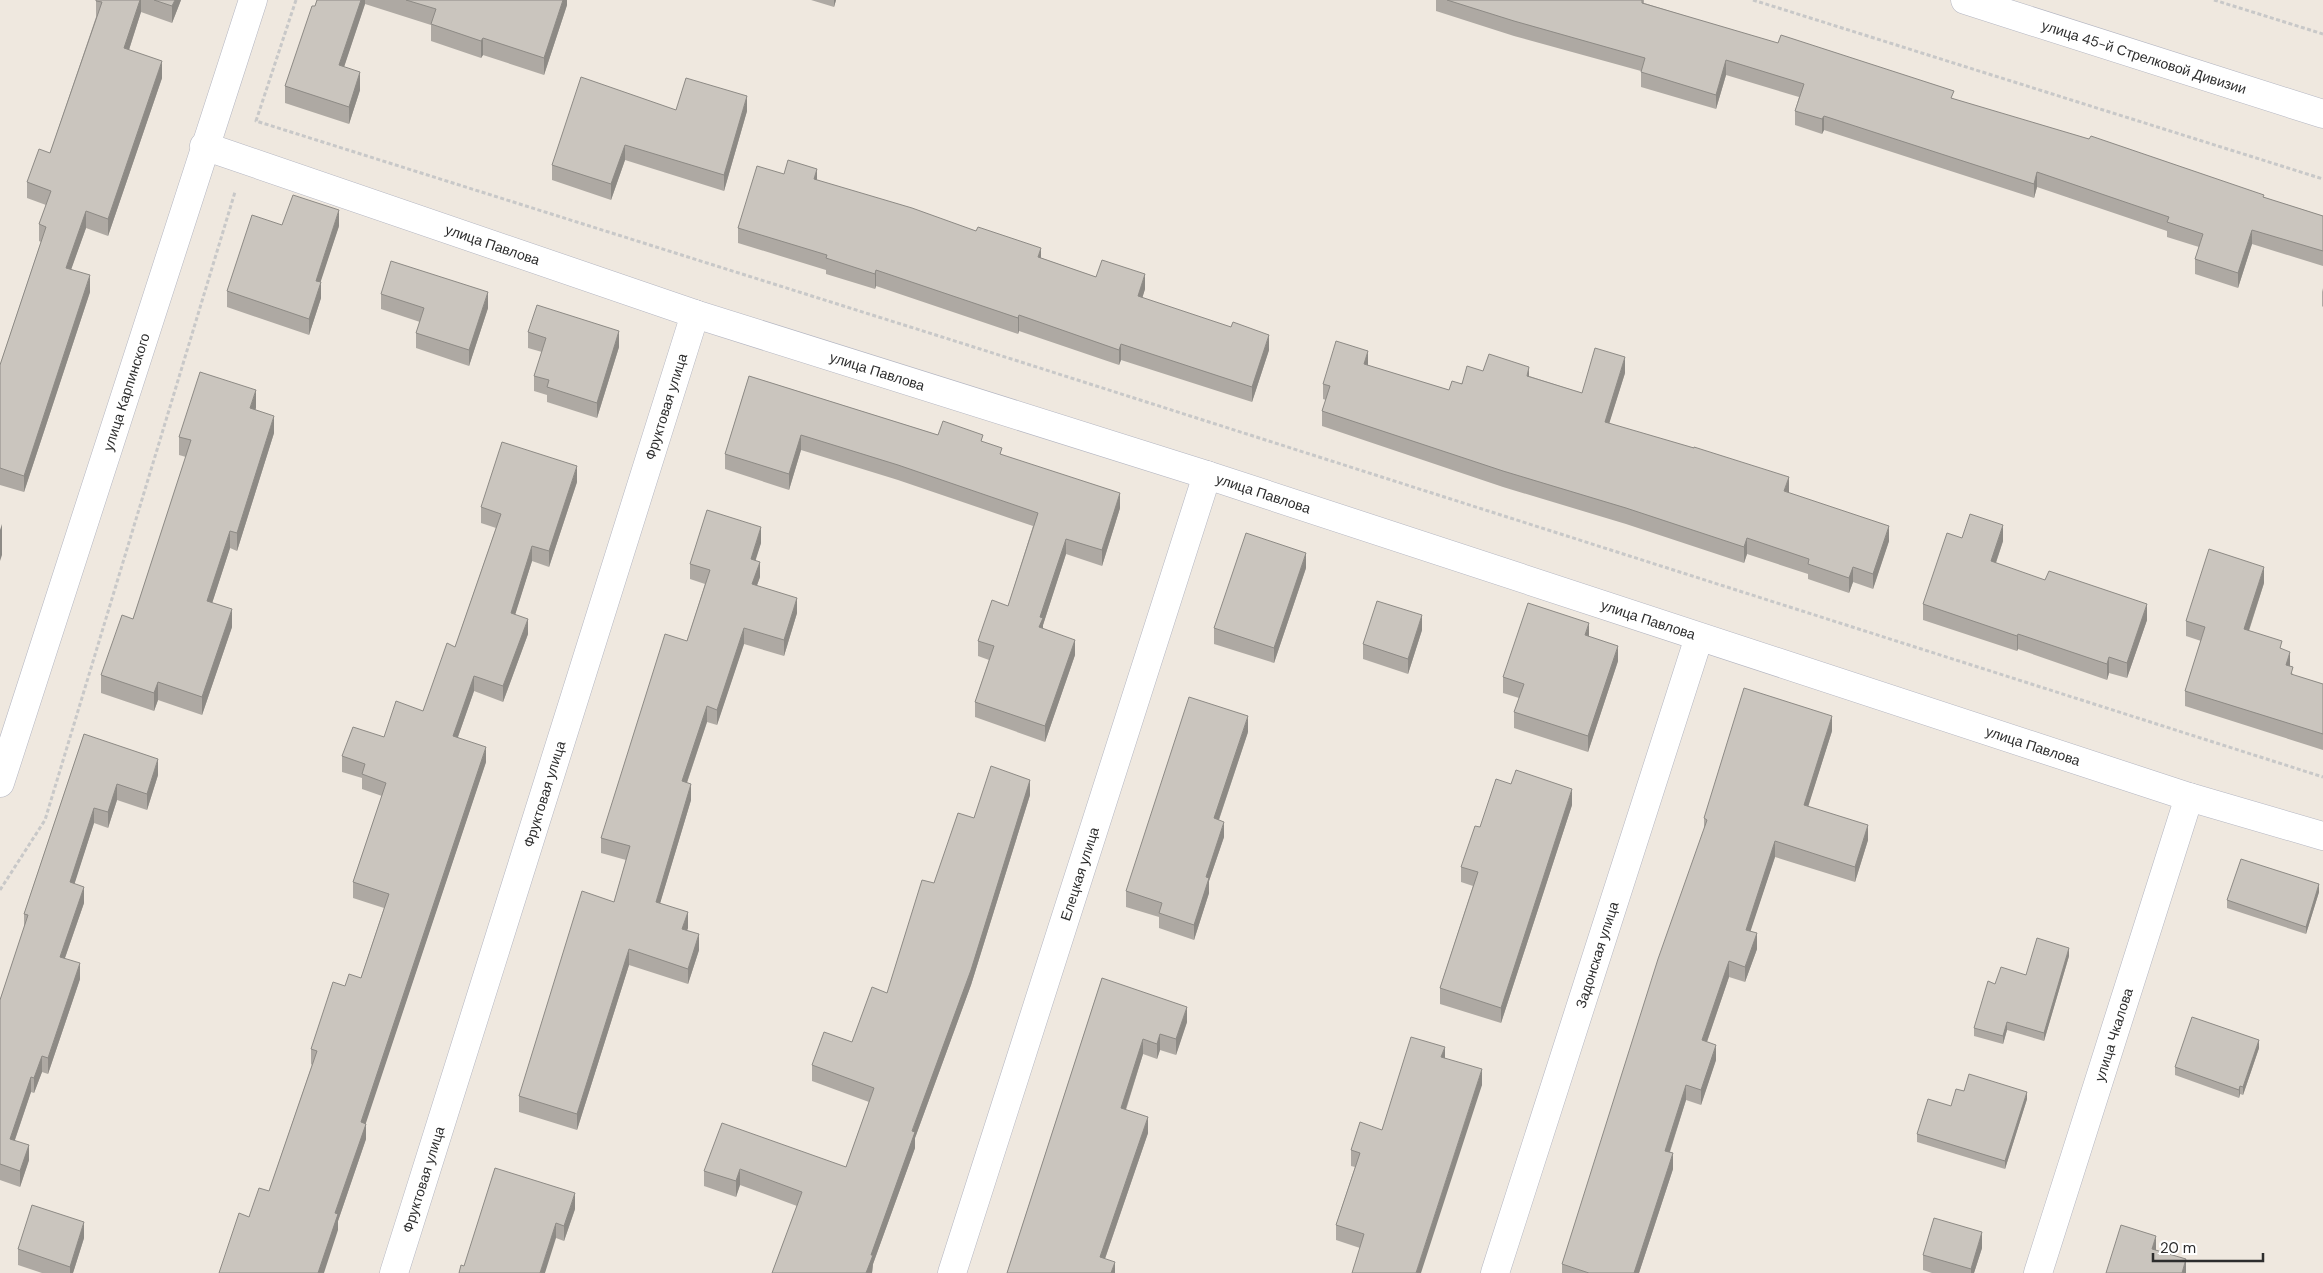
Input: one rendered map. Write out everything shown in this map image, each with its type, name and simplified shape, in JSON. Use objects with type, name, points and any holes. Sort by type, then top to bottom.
[{"type":"street","name":"улица Карпинского","points":[[0,783],[204,146],[253,0]]},
{"type":"street","name":"улица 45-й Стрелковой Дивизии","points":[[1965,0],[2323,114]]},
{"type":"street","name":"улица Павлова","points":[[204,146],[695,314],[1207,475],[2190,797],[2323,836]]},
{"type":"street","name":"Фруктовая улица","points":[[394,1273],[695,314]]},
{"type":"street","name":"Елецкая улица","points":[[952,1273],[1207,475]]},
{"type":"street","name":"Задонская улица","points":[[1495,1273],[1699,637]]},
{"type":"street","name":"улица Чкалова","points":[[2038,1273],[2190,797]]},
{"type":"path","points":[[296,0],[256,122],[996,354],[2323,776]]},
{"type":"path","points":[[1753,0],[2323,179]]},
{"type":"path","points":[[2214,0],[2323,34]]},
{"type":"path","points":[[0,890],[45,820],[245,159]]},
{"type":"building","points":[[96,0],[140,0],[124,48],[162,61],[108,219],[86,211],[66,268],[90,275],[24,476],[0,468],[0,365],[46,227],[39,224],[51,191],[27,182],[39,149],[50,153],[102,2]]},
{"type":"building","points":[[154,0],[175,0],[172,6]]},
{"type":"building","points":[[317,0],[361,0],[339,65],[360,72],[349,107],[285,86],[312,6],[315,6]]},
{"type":"building","points":[[406,0],[563,0],[544,58],[483,38],[481,41],[431,24],[436,9]]},
{"type":"building","points":[[1447,0],[1642,0],[1642,3],[1778,43],[1781,35],[1954,91],[1951,98],[2089,139],[2091,136],[2264,195],[2263,197],[2323,216],[2323,251],[2252,230],[2238,273],[2195,259],[2203,234],[2167,222],[2169,217],[2037,172],[2034,184],[1824,116],[1822,119],[1795,111],[1804,84],[1726,60],[1716,95],[1641,72],[1645,58]]},
{"type":"building","points":[[581,77],[676,110],[686,78],[747,96],[724,175],[625,145],[611,184],[552,165]]},
{"type":"building","points":[[788,160],[817,169],[814,179],[912,208],[976,231],[978,227],[1041,248],[1038,257],[1096,277],[1102,260],[1145,274],[1138,296],[1231,327],[1233,322],[1269,335],[1252,387],[1121,344],[1119,350],[1019,315],[1018,318],[876,270],[875,274],[826,258],[827,255],[738,228],[757,166],[784,174]]},
{"type":"building","points":[[293,195],[339,210],[316,281],[321,282],[309,319],[227,291],[252,215],[282,225]]},
{"type":"building","points":[[391,261],[488,292],[469,350],[416,333],[424,308],[381,294]]},
{"type":"building","points":[[537,305],[619,331],[597,403],[547,387],[549,380],[534,376],[546,338],[528,332]]},
{"type":"building","points":[[1336,341],[1368,351],[1364,364],[1449,390],[1452,381],[1462,384],[1467,366],[1483,371],[1489,354],[1529,367],[1527,376],[1582,393],[1595,348],[1625,357],[1605,422],[1694,447],[1789,477],[1784,491],[1889,526],[1873,574],[1853,567],[1849,578],[1808,564],[1809,559],[1747,538],[1744,547],[1626,508],[1503,471],[1322,411],[1330,386],[1323,384]]},
{"type":"building","points":[[200,372],[256,390],[250,408],[274,416],[237,533],[230,531],[207,601],[232,609],[202,697],[158,682],[154,693],[101,675],[122,615],[133,619],[191,440],[179,437]]},
{"type":"building","points":[[749,376],[938,435],[943,421],[983,435],[981,441],[1002,448],[1000,454],[1120,493],[1102,550],[1066,539],[1040,617],[1043,618],[1039,627],[1075,640],[1045,726],[975,702],[994,646],[978,641],[992,600],[1008,606],[1038,513],[898,465],[801,435],[789,474],[725,454]]},
{"type":"building","points":[[502,442],[577,466],[549,551],[532,546],[511,613],[528,619],[503,686],[474,676],[453,736],[486,747],[361,1122],[366,1124],[335,1213],[338,1214],[318,1273],[219,1273],[239,1213],[249,1217],[259,1188],[269,1191],[317,1051],[311,1049],[333,982],[345,986],[349,974],[361,978],[389,894],[353,882],[386,783],[362,774],[365,764],[342,756],[353,727],[384,737],[396,701],[423,711],[447,643],[455,647],[501,514],[481,507]]},
{"type":"building","points":[[707,510],[761,527],[751,559],[760,562],[752,584],[797,598],[784,640],[744,628],[717,710],[707,706],[682,781],[691,784],[656,902],[688,912],[682,929],[699,934],[688,969],[629,949],[577,1114],[519,1096],[582,891],[614,902],[630,846],[601,838],[665,634],[687,641],[710,570],[690,564]]},
{"type":"building","points":[[1970,514],[2003,525],[1991,561],[2045,580],[2049,571],[2147,604],[2127,663],[2109,657],[2107,664],[1923,604],[1947,533],[1962,538]]},
{"type":"building","points":[[1246,533],[1306,553],[1274,648],[1214,628]]},
{"type":"building","points":[[2209,549],[2264,567],[2244,629],[2282,641],[2280,648],[2290,652],[2286,665],[2293,667],[2291,674],[2323,684],[2323,734],[2185,691],[2205,627],[2186,621]]},
{"type":"building","points":[[1377,601],[1422,615],[1408,659],[1363,644]]},
{"type":"building","points":[[1528,603],[1589,623],[1585,635],[1618,646],[1588,736],[1514,712],[1524,684],[1503,677]]},
{"type":"building","points":[[1744,688],[1832,716],[1804,805],[1868,825],[1855,867],[1775,841],[1746,930],[1757,933],[1745,967],[1729,961],[1702,1040],[1716,1045],[1701,1090],[1686,1085],[1665,1151],[1673,1153],[1634,1273],[1589,1273],[1562,1264],[1658,959],[1707,820],[1704,818]]},
{"type":"building","points":[[1189,697],[1248,716],[1214,818],[1224,822],[1206,877],[1209,878],[1194,925],[1159,913],[1162,903],[1126,891]]},
{"type":"building","points":[[84,734],[158,759],[147,794],[117,784],[108,812],[94,808],[70,882],[84,887],[60,957],[80,963],[48,1058],[42,1056],[34,1078],[31,1077],[10,1139],[29,1145],[20,1171],[0,1164],[0,1000],[28,915],[24,914]]},
{"type":"building","points":[[991,766],[1030,780],[971,970],[912,1131],[915,1132],[866,1273],[772,1273],[802,1192],[740,1169],[736,1181],[704,1171],[722,1123],[846,1167],[874,1088],[812,1065],[824,1032],[852,1042],[872,987],[887,993],[922,880],[934,883],[958,813],[974,818]]},
{"type":"building","points":[[1516,770],[1572,789],[1501,1008],[1440,988],[1478,872],[1461,867],[1475,826],[1480,827],[1496,779],[1511,784]]},
{"type":"building","points":[[2241,859],[2319,884],[2306,927],[2227,900]]},
{"type":"building","points":[[2037,938],[2069,948],[2044,1033],[2007,1022],[2003,1036],[1974,1028],[1988,981],[1995,984],[2001,967],[2026,975]]},
{"type":"building","points":[[1102,978],[1187,1007],[1176,1039],[1160,1034],[1157,1044],[1143,1039],[1121,1108],[1148,1117],[1100,1257],[1115,1262],[1111,1273],[1007,1273]]},
{"type":"building","points":[[2192,1017],[2259,1040],[2243,1087],[2240,1086],[2239,1090],[2175,1067]]},
{"type":"building","points":[[1411,1037],[1445,1047],[1441,1057],[1482,1069],[1416,1273],[1352,1273],[1364,1234],[1336,1225],[1360,1153],[1351,1150],[1360,1122],[1382,1130]]},
{"type":"building","points":[[1969,1074],[2027,1092],[2005,1161],[1917,1134],[1928,1099],[1951,1106],[1956,1089],[1964,1091]]},
{"type":"building","points":[[495,1168],[575,1193],[564,1226],[556,1223],[540,1273],[459,1273],[461,1265],[464,1266]]},
{"type":"building","points":[[32,1205],[84,1222],[70,1267],[18,1249]]},
{"type":"building","points":[[1934,1218],[1982,1232],[1971,1269],[1923,1255]]},
{"type":"building","points":[[2121,1225],[2156,1236],[2152,1249],[2186,1259],[2182,1273],[2106,1273]]}]
